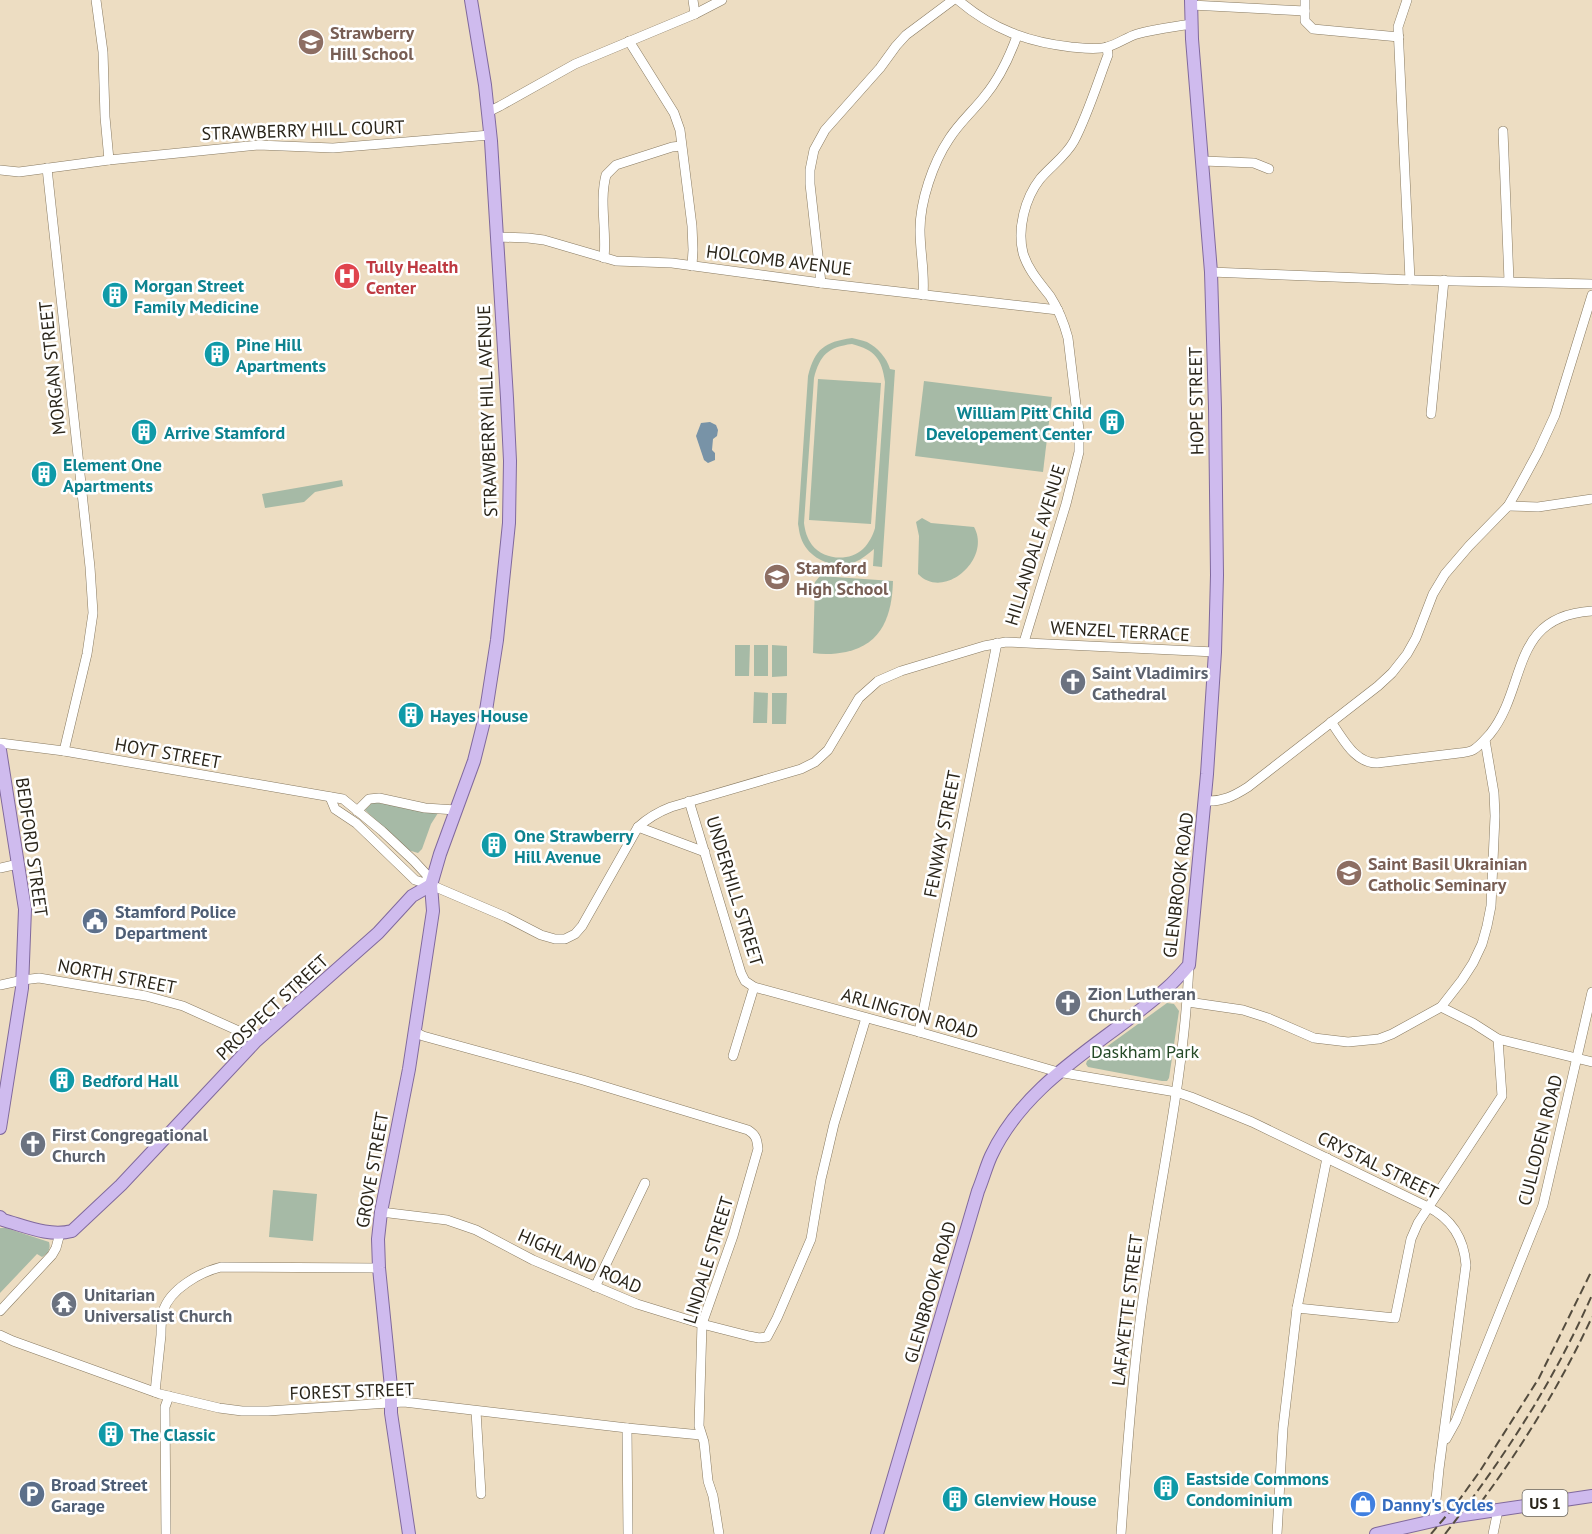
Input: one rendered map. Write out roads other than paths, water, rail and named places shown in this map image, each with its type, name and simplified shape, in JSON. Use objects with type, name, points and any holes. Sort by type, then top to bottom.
[{"type":"main road","name":"STRAWBERRY HILL AVENUE","points":[[431,885],[474,761],[485,717],[497,640],[509,523],[509,447],[490,135],[471,0]]},
{"type":"main road","name":"HOPE STREET","points":[[1191,2],[1211,272],[1217,520],[1215,652],[1205,801]]},
{"type":"main road","name":"BEDFORD STREET","points":[[0,750],[25,909],[23,980],[0,1128]]},
{"type":"main road","name":"GLENBROOK ROAD","points":[[877,1534],[978,1191],[991,1156],[1019,1112],[1058,1072],[1168,988],[1189,965],[1205,801]]},
{"type":"main road","name":"GROVE STREET","points":[[409,1534],[392,1419],[378,1239],[415,1032],[433,911],[431,885]]},
{"type":"main road","name":"PROSPECT STREET","points":[[62,1233],[72,1232],[121,1185],[256,1041],[378,933],[412,896],[431,885]]},
{"type":"main road","points":[[1,1219],[47,1232],[62,1233]]},
{"type":"main road","name":"US 1","points":[[1376,1534],[1434,1520],[1592,1496]]},
{"type":"street","points":[[96,0],[103,52],[109,160]]},
{"type":"street","points":[[693,0],[694,14]]},
{"type":"street","points":[[488,111],[575,64],[722,0]]},
{"type":"street","points":[[821,283],[810,184],[814,150],[825,130],[906,35],[953,0]]},
{"type":"street","points":[[958,0],[982,18],[1017,36],[1055,45],[1087,49],[1107,47],[1137,34],[1191,24]]},
{"type":"street","points":[[1305,0],[1306,23],[1315,30],[1399,37]]},
{"type":"street","points":[[1407,0],[1398,25],[1410,280]]},
{"type":"street","points":[[1191,2],[1305,11]]},
{"type":"street","points":[[923,295],[920,227],[922,208],[930,179],[948,140],[994,84],[1017,36]]},
{"type":"street","points":[[629,41],[674,113],[680,130],[692,226],[692,266]]},
{"type":"street","name":"HILLANDALE AVENUE","points":[[431,885],[506,917],[541,935],[565,939],[582,926],[638,827],[654,814],[689,801],[801,769],[824,756],[859,699],[878,681],[901,670],[997,643],[1024,642],[1066,504],[1079,452],[1079,430],[1068,338],[1059,310],[1026,260],[1022,243],[1023,219],[1034,188],[1068,151],[1073,142],[1108,55],[1107,47]]},
{"type":"street","points":[[1503,131],[1509,281]]},
{"type":"street","name":"STRAWBERRY HILL COURT","points":[[47,168],[258,145],[333,148],[490,135]]},
{"type":"street","points":[[604,258],[604,182],[606,175],[616,165],[681,146]]},
{"type":"street","points":[[1203,161],[1254,162],[1269,169]]},
{"type":"street","points":[[0,171],[47,168]]},
{"type":"street","name":"MORGAN STREET","points":[[47,168],[93,613],[87,654],[64,751]]},
{"type":"street","name":"HOLCOMB AVENUE","points":[[497,237],[544,240],[616,261],[692,266],[1059,310]]},
{"type":"street","points":[[1211,272],[1592,284]]},
{"type":"street","points":[[1431,414],[1444,280]]},
{"type":"street","name":"GLENBROOK ROAD","points":[[1205,801],[1226,799],[1240,791],[1378,686],[1403,661],[1413,645],[1430,599],[1445,574],[1508,506],[1538,452],[1555,415],[1592,295]]},
{"type":"street","points":[[1508,506],[1538,507],[1592,499]]},
{"type":"street","points":[[1331,723],[1357,756],[1373,763],[1472,751],[1485,740],[1501,716],[1524,654],[1536,636],[1562,617],[1592,611]]},
{"type":"street","name":"WENZEL TERRACE","points":[[1024,642],[1215,652]]},
{"type":"street","name":"FENWAY STREET","points":[[919,1032],[997,643]]},
{"type":"street","points":[[1188,1002],[1243,1010],[1314,1038],[1348,1042],[1379,1039],[1441,1007],[1473,963],[1482,944],[1491,906],[1495,816],[1494,794],[1485,740]]},
{"type":"street","name":"HOYT STREET","points":[[0,743],[64,751],[343,800],[382,831],[415,862],[426,874],[431,885]]},
{"type":"street","points":[[330,797],[335,809],[356,823],[415,880],[431,885]]},
{"type":"street","points":[[357,811],[369,799],[379,798],[425,808],[456,810]]},
{"type":"street","name":"UNDERHILL STREET","points":[[689,801],[741,973],[745,981],[754,987],[733,1056]]},
{"type":"street","points":[[638,827],[705,852]]},
{"type":"street","points":[[0,868],[18,864]]},
{"type":"street","name":"LAFAYETTE STREET","points":[[1121,1534],[1140,1321],[1176,1092],[1188,1002],[1189,965]]},
{"type":"street","name":"NORTH STREET","points":[[0,985],[33,978],[51,979],[157,998],[183,1006],[250,1036],[256,1041]]},
{"type":"street","name":"ARLINGTON ROAD","points":[[754,987],[1058,1072],[1176,1092]]},
{"type":"street","name":"CULLODEN ROAD","points":[[1443,1443],[1456,1421],[1543,1205],[1592,992]]},
{"type":"street","points":[[1441,1007],[1498,1039],[1592,1062]]},
{"type":"street","name":"HIGHLAND ROAD","points":[[381,1212],[447,1220],[476,1230],[533,1260],[639,1305],[749,1336],[767,1337],[812,1239],[821,1179],[834,1124],[866,1018]]},
{"type":"street","name":"LINDALE STREET","points":[[415,1032],[748,1130],[758,1139],[758,1149],[733,1236],[702,1324],[699,1426],[704,1442],[708,1481],[713,1496],[719,1534]]},
{"type":"street","points":[[1297,1308],[1395,1318],[1411,1239],[1418,1223],[1502,1096],[1498,1039]]},
{"type":"street","name":"CRYSTAL STREET","points":[[1176,1092],[1252,1122],[1327,1158],[1436,1211],[1453,1226],[1463,1245],[1466,1265],[1434,1520]]},
{"type":"street","points":[[1277,1534],[1283,1428],[1297,1308],[1327,1158]]},
{"type":"street","points":[[595,1287],[645,1183]]},
{"type":"street","points":[[0,1311],[52,1255],[62,1233]]},
{"type":"street","points":[[155,1392],[163,1311],[170,1299],[196,1276],[221,1267],[379,1268]]},
{"type":"street","name":"FOREST STREET","points":[[0,1335],[155,1392],[219,1408],[250,1411],[404,1402],[701,1435]]},
{"type":"street","name":"FOREST STREET","points":[[0,1340],[13,1341]]},
{"type":"street","points":[[1449,1390],[1467,1391]]},
{"type":"street","points":[[166,1534],[165,1407],[170,1396]]},
{"type":"street","points":[[476,1411],[481,1494]]},
{"type":"street","points":[[627,1428],[628,1534]]},
{"type":"street","points":[[1493,1534],[1498,1510]]},
{"type":"water","points":[[710,422],[716,425],[718,430],[717,436],[713,439],[712,450],[715,453],[715,460],[708,463],[704,460],[696,436],[701,423]]},
{"type":"railway","points":[[1431,1534],[1480,1471],[1539,1378],[1592,1270]]},
{"type":"railway","points":[[1445,1534],[1487,1478],[1526,1419],[1561,1358],[1592,1295]]},
{"type":"railway","points":[[1473,1513],[1538,1418],[1592,1317]]},
{"type":"place","name":"Strawberry Hill School","points":[[311,42]]},
{"type":"place","name":"Tully Health Center","points":[[347,276]]},
{"type":"place","name":"Morgan Street Family Medicine","points":[[115,295]]},
{"type":"place","name":"Pine Hill Apartments","points":[[217,354]]},
{"type":"place","name":"William Pitt Child Developement Center","points":[[1112,422]]},
{"type":"place","name":"Arrive Stamford","points":[[144,432]]},
{"type":"place","name":"Element One Apartments","points":[[44,474]]},
{"type":"place","name":"Stamford High School","points":[[777,577]]},
{"type":"place","name":"Saint Vladimirs Cathedral","points":[[1073,682]]},
{"type":"place","name":"Hayes House","points":[[411,715]]},
{"type":"place","name":"One Strawberry Hill Avenue","points":[[494,845]]},
{"type":"place","name":"Saint Basil Ukrainian Catholic Seminary","points":[[1349,873]]},
{"type":"place","name":"Stamford Police Department","points":[[95,921]]},
{"type":"place","name":"Zion Lutheran Church","points":[[1068,1003]]},
{"type":"place","name":"Bedford Hall","points":[[62,1080]]},
{"type":"place","name":"First Congregational Church","points":[[33,1144]]},
{"type":"place","name":"Unitarian Universalist Church","points":[[64,1304]]},
{"type":"place","name":"The Classic","points":[[111,1434]]},
{"type":"place","name":"Eastside Commons Condominium","points":[[1166,1488]]},
{"type":"place","name":"Broad Street Garage","points":[[32,1494]]},
{"type":"place","name":"Glenview House","points":[[955,1499]]},
{"type":"place","name":"Danny's Cycles","points":[[1363,1504]]},
{"type":"park label","name":"Daskham Park","points":[[1145,1051]]}]
